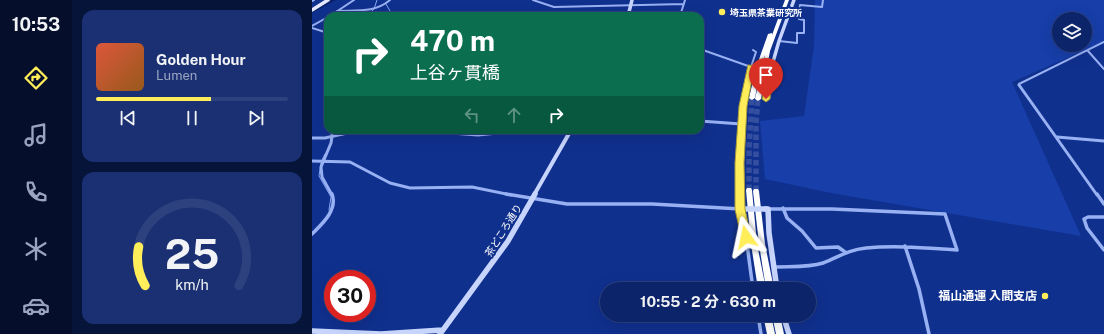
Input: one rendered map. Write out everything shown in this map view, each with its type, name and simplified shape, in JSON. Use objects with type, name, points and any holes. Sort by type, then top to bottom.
[{"type":"highway","points":[[752,98],[762,54],[784,0]]},
{"type":"highway","points":[[758,99],[768,51],[787,0]]},
{"type":"highway","points":[[761,282],[754,244],[753,191],[769,282]]},
{"type":"highway","points":[[769,322],[772,334]]},
{"type":"highway","points":[[777,322],[780,334]]},
{"type":"main road","points":[[312,10],[328,0]]},
{"type":"street","points":[[337,11],[354,0]]},
{"type":"street","points":[[337,11],[374,10],[386,4],[390,0]]},
{"type":"street","points":[[533,0],[551,7],[684,4]]},
{"type":"street","points":[[629,12],[632,0]]},
{"type":"street","points":[[681,12],[685,0]]},
{"type":"street","points":[[766,99],[769,69],[788,12],[794,0]]},
{"type":"street","points":[[779,41],[797,43],[797,33],[804,33],[804,20],[799,19],[800,5],[822,7],[823,0]]},
{"type":"street","points":[[774,10],[788,12]]},
{"type":"street","points":[[312,27],[324,20]]},
{"type":"street","points":[[312,27],[324,32]]},
{"type":"street","points":[[1092,49],[1104,42]]},
{"type":"street","points":[[704,50],[752,67],[769,69]]},
{"type":"street","points":[[753,50],[756,52],[743,106],[739,163],[742,209],[753,282]]},
{"type":"street","points":[[1086,52],[1019,84],[1104,204]]},
{"type":"street","points":[[1089,52],[1104,69]]},
{"type":"street","points":[[704,121],[741,124]]},
{"type":"street","points":[[312,138],[342,134]]},
{"type":"street","points":[[465,134],[488,134]]},
{"type":"street","name":"茶どころ通り","points":[[441,332],[498,256],[533,200],[569,134]]},
{"type":"street","points":[[312,234],[330,214],[332,209],[333,196],[322,176],[321,167],[331,143],[332,136]]},
{"type":"street","points":[[1057,137],[1104,141]]},
{"type":"street","points":[[312,162],[350,162],[390,183],[402,186],[417,188],[472,187],[533,200],[567,204],[652,204],[742,209],[783,208],[945,214],[957,250],[905,246],[865,248],[845,252],[822,263],[801,266],[774,267]]},
{"type":"street","points":[[783,208],[787,218],[802,231],[816,248],[838,247],[845,252]]},
{"type":"street","points":[[767,209],[776,282]]},
{"type":"street","points":[[1104,217],[1084,219],[1087,228],[1104,250]]},
{"type":"street","points":[[905,246],[918,289],[929,334]]},
{"type":"street","points":[[759,322],[761,334]]},
{"type":"street","points":[[785,322],[789,334]]},
{"type":"street","points":[[312,331],[381,334],[441,332]]},
{"type":"shaded area","points":[[815,0],[1104,0],[1104,42],[1092,47],[1092,12],[1052,12],[1052,52],[1081,52],[1012,82],[1081,236],[831,193],[765,179],[760,121],[804,116],[814,46]]},
{"type":"waterway","points":[[312,12],[334,0]]},
{"type":"waterway","points":[[371,12],[374,9],[377,0]]},
{"type":"waterway","points":[[386,4],[391,12]]},
{"type":"waterway","points":[[322,160],[325,154]]},
{"type":"waterway","points":[[321,163],[319,176],[331,197],[329,210]]},
{"type":"tunnel","points":[[749,190],[749,148],[752,98]]},
{"type":"tunnel","points":[[756,191],[756,123],[758,99]]},
{"type":"place","name":"埼玉県茶業研究所","points":[[722,12]]},
{"type":"place","name":"福山通運 入間支店","points":[[1045,296]]},
{"type":"route","points":[[746,237],[740,209],[739,163],[743,106],[751,67],[771,69],[768,79],[766,99]]}]
